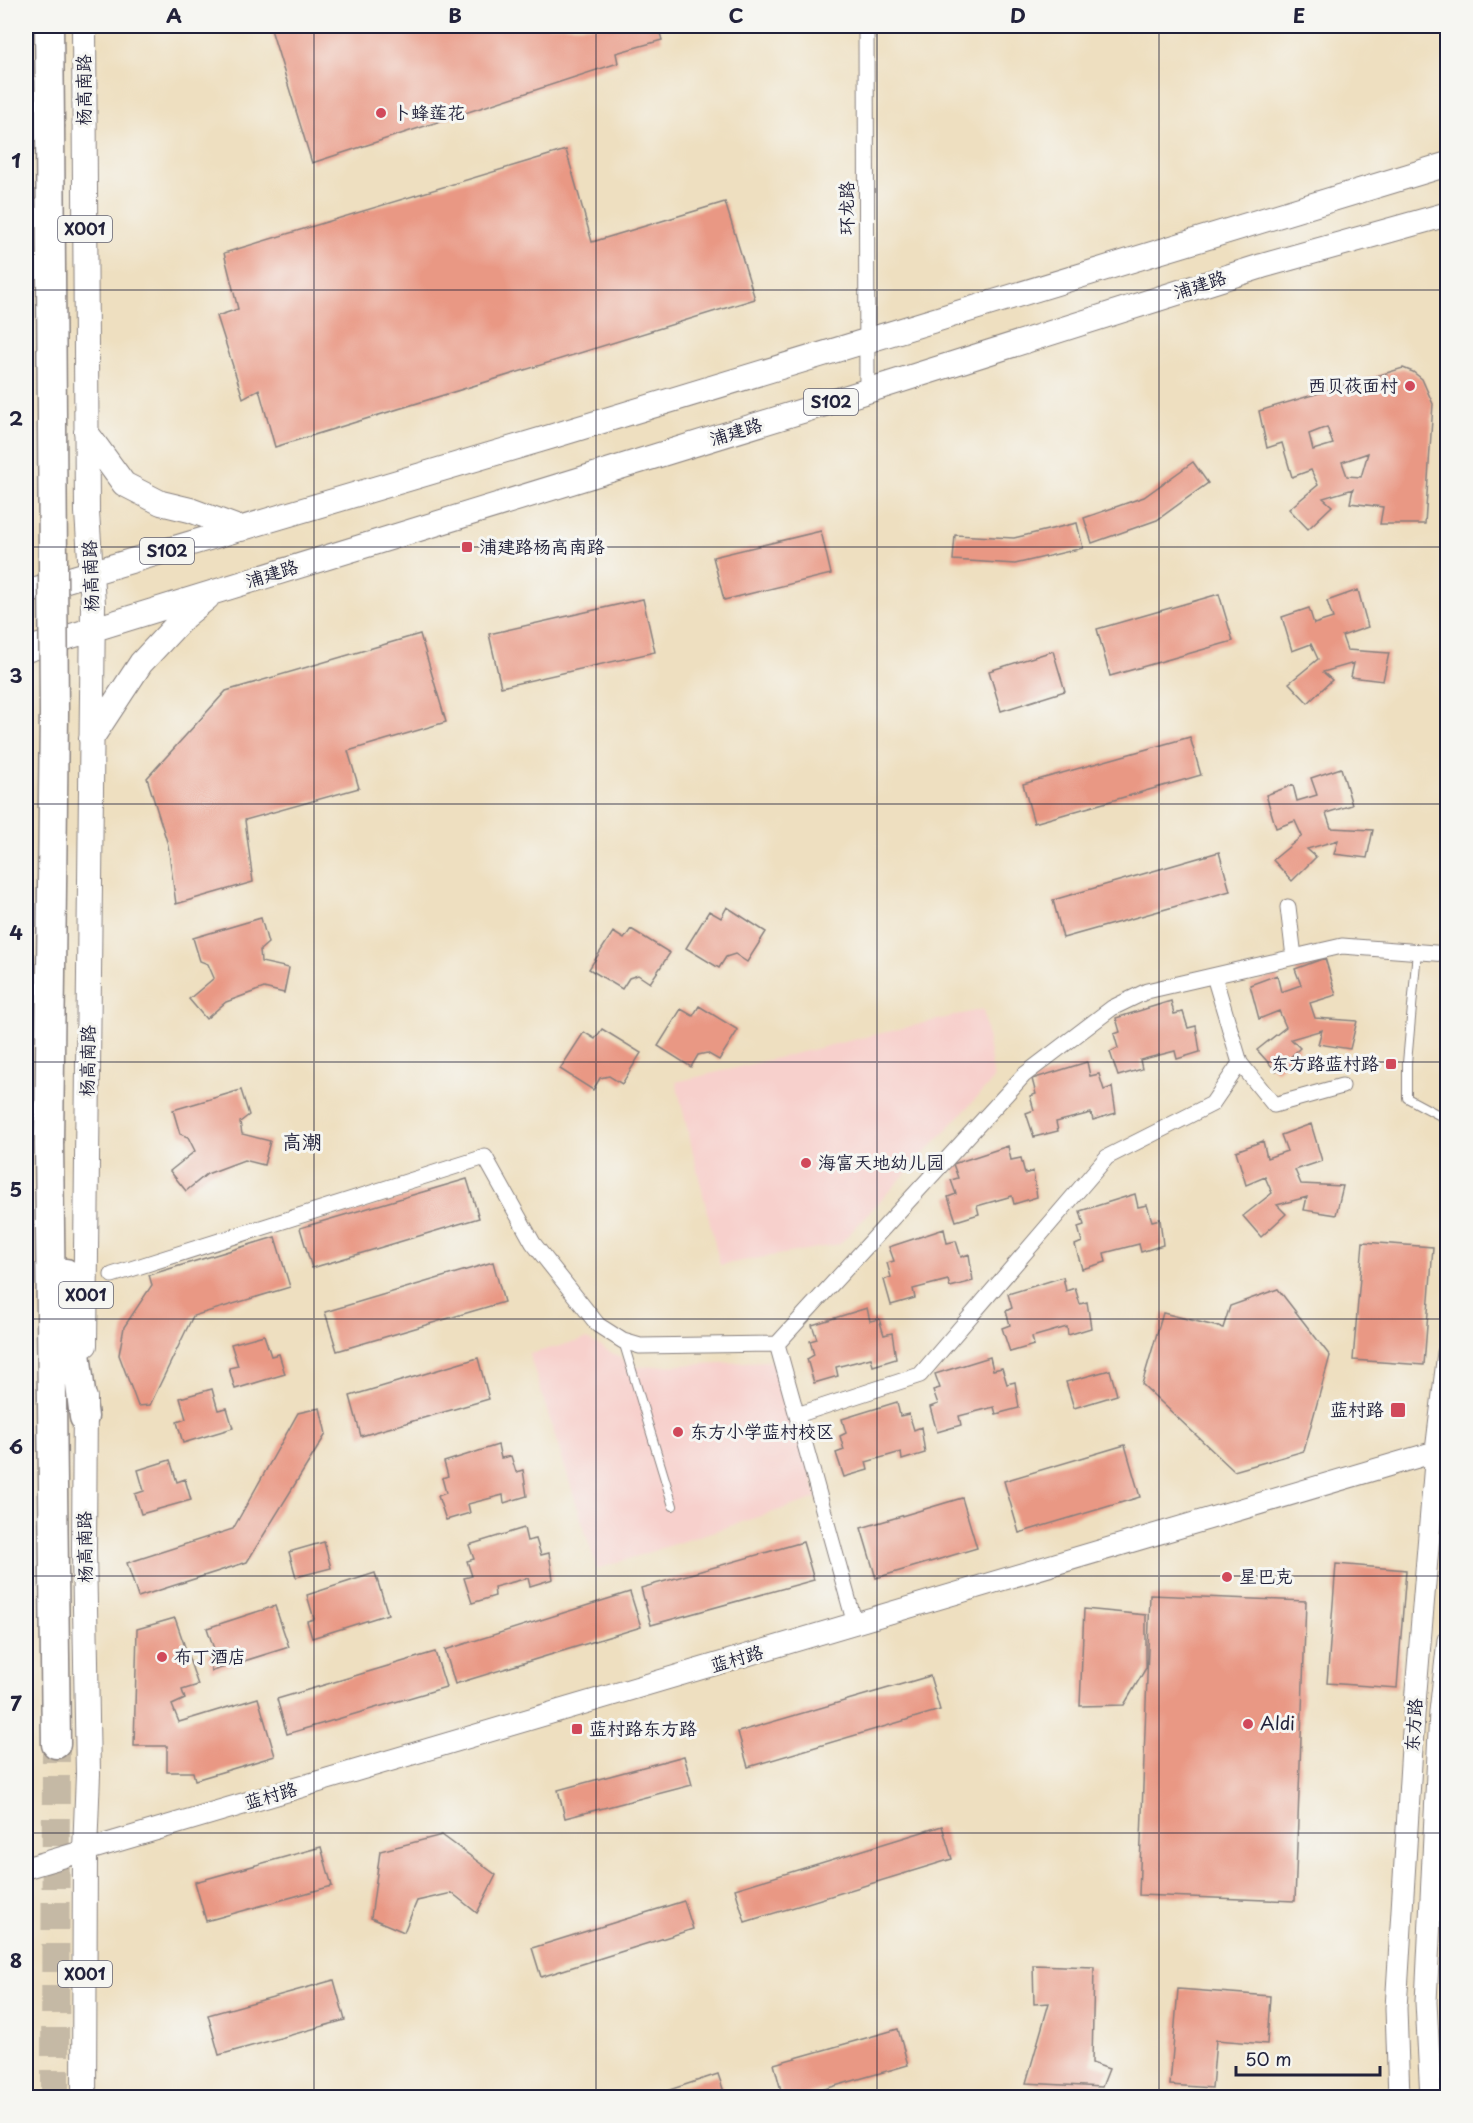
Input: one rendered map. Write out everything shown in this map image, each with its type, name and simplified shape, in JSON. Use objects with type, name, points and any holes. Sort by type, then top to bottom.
[{"type":"highway","name":"杨高南路","points":[[49,26],[54,713],[49,1143],[56,1744]]},
{"type":"highway","points":[[49,1143],[84,1417]]},
{"type":"main road","name":"杨高南路","points":[[84,26],[87,512],[92,572],[84,1417],[88,1774],[85,1851],[84,2097]]},
{"type":"main road","name":"S102","points":[[26,592],[867,341],[1448,164]]},
{"type":"main road","name":"浦建路","points":[[26,650],[867,391],[1262,266],[1448,214]]},
{"type":"main road","points":[[86,432],[124,484],[161,502],[241,529]]},
{"type":"main road","points":[[91,739],[141,663],[184,617],[215,592]]},
{"type":"street","name":"环龙路","points":[[866,26],[867,391]]},
{"type":"street","points":[[1288,907],[1294,957]]},
{"type":"street","points":[[112,1275],[485,1157],[532,1243],[598,1325],[623,1341],[640,1346],[777,1344],[1024,1075],[1112,1008],[1147,991],[1342,946],[1448,954]]},
{"type":"street","points":[[1215,976],[1240,1063],[1274,1105],[1342,1086]]},
{"type":"street","points":[[797,1414],[920,1375],[1107,1157],[1212,1104],[1240,1063]]},
{"type":"street","points":[[777,1344],[855,1624]]},
{"type":"street","name":"东方路","points":[[1399,2097],[1396,2008],[1414,1715],[1442,1449],[1448,1353]]},
{"type":"street","name":"蓝村路","points":[[26,1868],[1442,1449]]},
{"type":"street","name":"东方路","points":[[1431,2097],[1426,2002],[1440,1712],[1448,1640]]},
{"type":"lane","points":[[1418,951],[1407,1063],[1407,1098],[1448,1120]]},
{"type":"lane","points":[[623,1341],[673,1506]]},
{"type":"shaded area","name":"海富天地幼儿园","points":[[983,1009],[994,1079],[840,1244],[720,1265],[676,1082]]},
{"type":"shaded area","name":"东方小学蓝村校区","points":[[587,1339],[637,1367],[785,1360],[817,1498],[597,1569],[529,1354]]},
{"type":"building","name":"卜蜂莲花","points":[[270,26],[658,26],[662,40],[616,53],[618,63],[312,163]]},
{"type":"building","points":[[566,150],[592,242],[725,202],[755,299],[275,447],[259,389],[243,398],[217,316],[238,309],[224,253]]},
{"type":"building","points":[[1403,368],[1413,372],[1422,379],[1433,404],[1425,524],[1380,524],[1383,507],[1350,503],[1353,489],[1323,498],[1332,506],[1308,529],[1289,509],[1318,485],[1311,470],[1292,477],[1282,443],[1267,448],[1259,411]],"holes":[[[1327,427],[1333,444],[1313,450],[1309,434]],[[1368,453],[1361,477],[1347,476],[1342,462]]]},
{"type":"building","points":[[1193,462],[1208,483],[1157,520],[1092,543],[1084,518],[1144,497]]},
{"type":"building","points":[[1077,523],[1083,548],[1015,564],[953,560],[955,535],[1014,538]]},
{"type":"building","points":[[821,531],[831,574],[724,600],[713,557]]},
{"type":"building","points":[[1358,590],[1368,627],[1342,636],[1347,650],[1389,653],[1383,681],[1351,677],[1354,663],[1323,672],[1332,680],[1308,703],[1289,683],[1318,659],[1311,644],[1292,651],[1282,617],[1309,608],[1314,624],[1333,618],[1327,601]]},
{"type":"building","points":[[1219,594],[1233,641],[1110,676],[1097,629]]},
{"type":"building","points":[[643,599],[655,652],[501,687],[489,634]]},
{"type":"building","points":[[420,634],[446,722],[348,751],[359,788],[245,820],[253,882],[176,904],[168,845],[147,778],[226,691]]},
{"type":"building","points":[[1053,651],[1065,691],[1001,711],[989,671]]},
{"type":"building","points":[[1190,737],[1201,775],[1034,823],[1023,784]]},
{"type":"building","points":[[1341,768],[1352,805],[1326,813],[1331,828],[1373,830],[1367,858],[1334,854],[1338,840],[1307,849],[1316,857],[1292,881],[1273,860],[1302,836],[1295,821],[1276,828],[1266,795],[1293,785],[1297,801],[1317,795],[1311,778]]},
{"type":"building","points":[[1219,852],[1230,891],[1063,938],[1053,900]]},
{"type":"building","points":[[727,907],[766,932],[747,962],[735,954],[726,957],[719,968],[686,948],[709,911],[721,918]]},
{"type":"building","points":[[261,918],[268,943],[260,950],[261,962],[289,968],[284,993],[264,988],[226,1002],[206,1019],[189,999],[214,978],[208,964],[200,961],[193,938]]},
{"type":"building","points":[[631,929],[670,953],[650,983],[638,975],[629,978],[622,989],[589,969],[613,932],[624,939]]},
{"type":"building","points":[[1325,958],[1336,995],[1310,1003],[1315,1018],[1357,1021],[1350,1049],[1318,1044],[1322,1030],[1291,1039],[1300,1048],[1276,1071],[1257,1050],[1286,1027],[1279,1011],[1259,1019],[1250,985],[1277,975],[1281,992],[1301,985],[1295,969]]},
{"type":"building","points":[[1171,1001],[1174,1014],[1183,1012],[1188,1028],[1196,1026],[1200,1052],[1177,1059],[1175,1051],[1140,1060],[1142,1069],[1118,1076],[1110,1052],[1118,1048],[1114,1034],[1120,1032],[1116,1018]]},
{"type":"building","points":[[699,1006],[738,1030],[719,1060],[707,1053],[698,1055],[691,1067],[658,1046],[681,1009],[693,1016]]},
{"type":"building","points":[[602,1029],[641,1053],[622,1084],[609,1076],[600,1078],[593,1090],[560,1069],[584,1032],[595,1039]]},
{"type":"building","points":[[1087,1062],[1090,1076],[1099,1074],[1104,1090],[1112,1087],[1116,1113],[1093,1120],[1091,1113],[1056,1122],[1058,1131],[1034,1137],[1026,1113],[1034,1110],[1030,1096],[1036,1094],[1032,1079]]},
{"type":"building","points":[[241,1090],[249,1115],[240,1122],[242,1134],[270,1141],[264,1165],[244,1160],[207,1174],[186,1191],[170,1171],[195,1151],[188,1137],[180,1134],[173,1110]]},
{"type":"building","points":[[1311,1124],[1322,1161],[1295,1170],[1301,1184],[1343,1186],[1336,1215],[1304,1210],[1307,1197],[1277,1205],[1286,1214],[1261,1237],[1243,1216],[1272,1193],[1265,1177],[1246,1185],[1236,1151],[1263,1141],[1267,1158],[1287,1151],[1281,1135]]},
{"type":"building","points":[[1008,1146],[1011,1160],[1021,1158],[1025,1174],[1033,1171],[1037,1197],[1014,1204],[1012,1196],[977,1206],[979,1214],[956,1221],[948,1197],[956,1194],[951,1180],[958,1178],[953,1164]]},
{"type":"building","points":[[467,1179],[479,1218],[312,1268],[300,1228]]},
{"type":"building","points":[[1135,1194],[1138,1207],[1147,1205],[1152,1221],[1160,1219],[1163,1245],[1141,1252],[1139,1244],[1104,1253],[1106,1262],[1082,1269],[1075,1245],[1082,1242],[1078,1227],[1084,1225],[1080,1211]]},
{"type":"building","points":[[944,1229],[947,1243],[956,1241],[961,1257],[969,1254],[973,1281],[950,1287],[948,1280],[913,1289],[915,1298],[891,1305],[884,1280],[891,1277],[887,1263],[894,1261],[889,1247]]},
{"type":"building","points":[[275,1237],[290,1287],[193,1316],[150,1405],[138,1406],[119,1355],[124,1327],[152,1285],[149,1275]]},
{"type":"building","points":[[1363,1242],[1433,1247],[1424,1365],[1353,1360]]},
{"type":"building","points":[[493,1262],[504,1302],[337,1351],[325,1312]]},
{"type":"building","points":[[1063,1277],[1066,1291],[1075,1288],[1080,1304],[1087,1302],[1091,1328],[1068,1335],[1067,1327],[1032,1337],[1034,1345],[1010,1352],[1002,1328],[1010,1325],[1006,1311],[1012,1308],[1008,1294]]},
{"type":"building","points":[[1278,1289],[1330,1356],[1304,1451],[1234,1471],[1142,1384],[1163,1313],[1223,1328],[1230,1306]]},
{"type":"building","points":[[867,1308],[870,1321],[879,1319],[884,1335],[892,1333],[896,1359],[873,1366],[871,1358],[836,1367],[838,1376],[814,1383],[807,1359],[814,1355],[810,1341],[817,1339],[812,1325]]},
{"type":"building","points":[[264,1335],[271,1356],[279,1354],[285,1374],[235,1389],[229,1368],[238,1366],[231,1344]]},
{"type":"building","points":[[990,1357],[993,1370],[1002,1368],[1007,1384],[1015,1382],[1019,1408],[996,1414],[994,1407],[959,1416],[961,1425],[937,1432],[930,1407],[938,1404],[933,1390],[940,1388],[935,1374]]},
{"type":"building","points":[[478,1358],[489,1399],[361,1436],[350,1396]]},
{"type":"building","points":[[1110,1370],[1117,1395],[1074,1408],[1066,1382]]},
{"type":"building","points":[[212,1389],[218,1410],[227,1408],[233,1428],[183,1443],[177,1422],[186,1419],[180,1398]]},
{"type":"building","points":[[897,1402],[900,1416],[909,1414],[914,1430],[921,1427],[925,1453],[902,1460],[901,1452],[866,1462],[868,1470],[844,1477],[836,1453],[844,1450],[840,1436],[846,1433],[842,1419]]},
{"type":"building","points":[[320,1408],[326,1434],[247,1562],[138,1597],[127,1563],[233,1529],[298,1413]]},
{"type":"building","points":[[498,1445],[501,1458],[511,1456],[516,1472],[523,1470],[527,1496],[504,1503],[503,1495],[468,1504],[470,1513],[446,1520],[438,1496],[446,1493],[442,1478],[448,1476],[444,1462]]},
{"type":"building","points":[[1125,1445],[1140,1497],[1019,1533],[1004,1481]]},
{"type":"building","points":[[170,1460],[177,1482],[185,1479],[191,1500],[141,1514],[135,1494],[144,1491],[138,1470]]},
{"type":"building","points":[[962,1498],[977,1548],[876,1578],[861,1528]]},
{"type":"building","points":[[524,1528],[527,1541],[536,1539],[541,1555],[549,1553],[553,1579],[530,1586],[528,1578],[494,1587],[495,1596],[472,1603],[464,1578],[472,1576],[467,1561],[474,1559],[469,1545]]},
{"type":"building","points":[[324,1542],[331,1568],[296,1577],[289,1552]]},
{"type":"building","points":[[803,1542],[814,1580],[651,1625],[641,1588]]},
{"type":"building","points":[[1336,1564],[1406,1570],[1397,1688],[1327,1683]]},
{"type":"building","points":[[375,1573],[388,1614],[312,1638],[307,1621],[314,1619],[307,1595]]},
{"type":"building","points":[[630,1592],[641,1627],[455,1684],[445,1650]]},
{"type":"building","points":[[1150,1595],[1306,1601],[1295,1901],[1139,1895]]},
{"type":"building","points":[[275,1606],[289,1647],[212,1671],[207,1654],[215,1652],[207,1628]]},
{"type":"building","points":[[1084,1609],[1146,1615],[1146,1668],[1124,1705],[1080,1706]]},
{"type":"building","points":[[175,1618],[198,1685],[182,1690],[185,1699],[172,1705],[179,1722],[258,1698],[275,1756],[195,1780],[193,1772],[167,1772],[167,1746],[134,1746],[137,1629]]},
{"type":"building","points":[[435,1652],[446,1687],[287,1734],[277,1699]]},
{"type":"building","points":[[930,1676],[940,1710],[748,1767],[738,1732]]},
{"type":"building","points":[[684,1756],[692,1785],[565,1818],[558,1790]]},
{"type":"building","points":[[942,1826],[952,1859],[745,1922],[735,1889]]},
{"type":"building","points":[[442,1835],[496,1875],[477,1913],[452,1893],[417,1901],[404,1932],[371,1918],[380,1851]]},
{"type":"building","points":[[321,1847],[332,1886],[206,1921],[195,1882]]},
{"type":"building","points":[[684,1901],[693,1929],[541,1977],[532,1948]]},
{"type":"building","points":[[1033,1965],[1094,1967],[1092,2063],[1109,2069],[1102,2087],[1026,2083],[1049,2003],[1034,2004]]},
{"type":"building","points":[[334,1980],[345,2020],[219,2055],[208,2015]]},
{"type":"building","points":[[1178,1989],[1270,1996],[1267,2044],[1216,2040],[1212,2088],[1170,2085]]},
{"type":"building","points":[[898,2029],[908,2065],[793,2098],[783,2098],[774,2064]]},
{"type":"building","points":[[718,2074],[726,2098],[648,2098],[648,2097]]},
{"type":"tunnel","points":[[55,2098],[56,1744]]},
{"type":"place","name":"卜蜂莲花","points":[[381,113]]},
{"type":"place","name":"西贝莜面村","points":[[1410,386]]},
{"type":"place","name":"浦建路杨高南路","points":[[467,547]]},
{"type":"place","name":"东方路蓝村路","points":[[1391,1064]]},
{"type":"place","name":"海富天地幼儿园","points":[[806,1163]]},
{"type":"place","name":"蓝村路","points":[[1398,1410]]},
{"type":"place","name":"东方小学蓝村校区","points":[[678,1432]]},
{"type":"place","name":"星巴克","points":[[1227,1577]]},
{"type":"place","name":"布丁酒店","points":[[162,1657]]},
{"type":"place","name":"Aldi","points":[[1248,1724]]},
{"type":"place","name":"蓝村路东方路","points":[[577,1729]]},
{"type":"district","name":"高潮","points":[[302,1142]]}]
